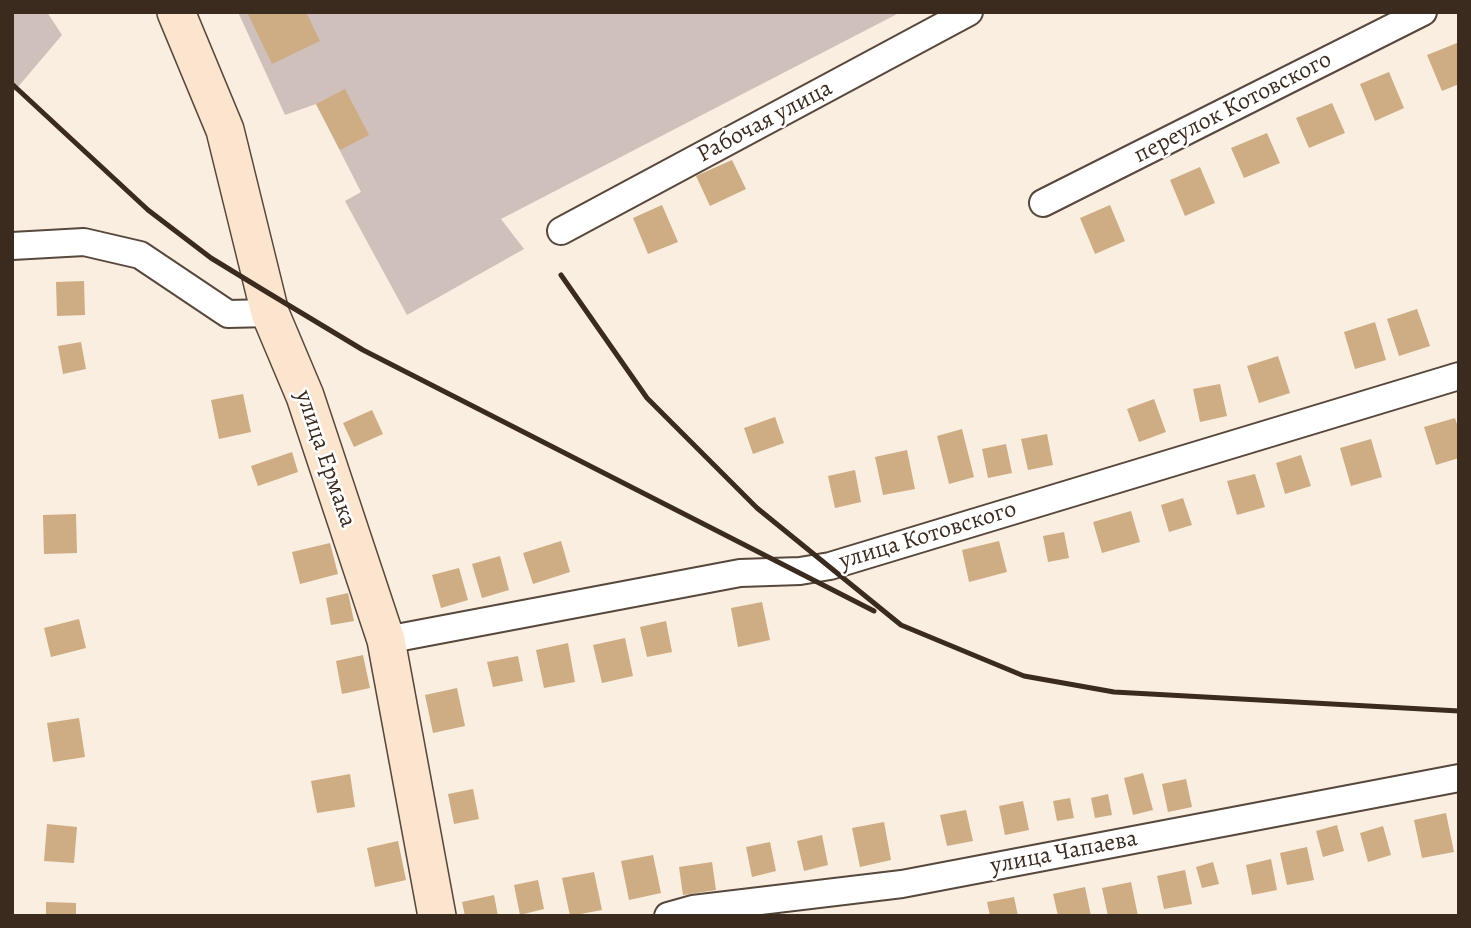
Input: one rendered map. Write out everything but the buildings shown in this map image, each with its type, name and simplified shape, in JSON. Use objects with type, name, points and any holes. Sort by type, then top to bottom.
[{"type":"street","name":"улица Ермака","points":[[176,12],[225,130],[270,313],[306,396],[386,640],[437,916]]},
{"type":"street","name":"Рабочая улица","points":[[561,231],[969,12]]},
{"type":"street","name":"переулок Котовского","points":[[1043,203],[1423,12]]},
{"type":"street","points":[[12,246],[84,242],[140,255],[228,314],[270,313]]},
{"type":"street","name":"улица Котовского","points":[[386,640],[740,573],[800,571],[830,566],[1459,376]]},
{"type":"street","name":"улица Чапаева","points":[[668,916],[693,909],[902,884],[1459,778]]},
{"type":"shaded area","points":[[12,12],[47,12],[62,35],[12,94]]},
{"type":"shaded area","points":[[238,12],[901,12],[501,219],[524,249],[407,315],[345,201],[361,192],[316,104],[285,115]]},
{"type":"railway","points":[[12,84],[148,210],[211,258],[363,350],[874,611]]},
{"type":"railway","points":[[561,275],[647,398],[757,508],[901,625],[1024,676],[1114,692],[1459,711]]}]
